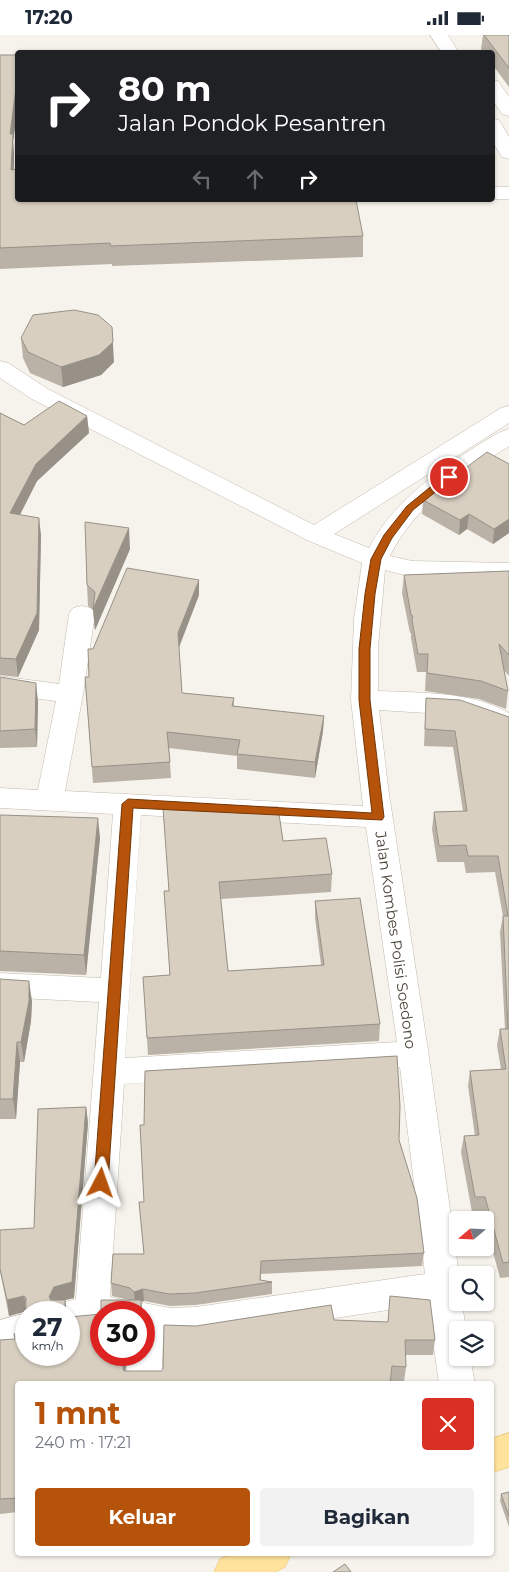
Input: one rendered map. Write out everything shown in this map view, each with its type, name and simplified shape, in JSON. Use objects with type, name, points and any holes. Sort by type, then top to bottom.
[{"type":"main road","points":[[494,1455],[509,1450]]},
{"type":"main road","points":[[233,1572],[268,1556]]},
{"type":"street","points":[[439,35],[449,50]]},
{"type":"street","points":[[495,89],[509,110]]},
{"type":"street","points":[[495,129],[509,153]]},
{"type":"street","points":[[495,193],[509,193]]},
{"type":"street","points":[[0,368],[40,394],[315,535],[376,559],[412,569],[509,571]]},
{"type":"street","points":[[315,535],[509,413]]},
{"type":"street","name":"Jalan Kombes Polisi Soedono","points":[[457,1381],[442,1286],[413,1053],[378,817],[364,700],[364,649],[376,559],[388,537],[410,508],[476,456],[509,436]]},
{"type":"street","points":[[49,801],[70,694],[82,614]]},
{"type":"street","points":[[0,685],[70,694]]},
{"type":"street","points":[[364,700],[438,704],[476,709],[498,717],[509,725]]},
{"type":"street","points":[[0,798],[378,817]]},
{"type":"street","points":[[114,1301],[109,1072],[128,804]]},
{"type":"street","points":[[0,985],[114,991]]},
{"type":"street","points":[[109,1072],[352,1059],[413,1053]]},
{"type":"street","points":[[155,1322],[170,1324],[196,1323],[442,1286]]},
{"type":"street","points":[[0,1336],[15,1331]]},
{"type":"street","points":[[136,1366],[143,1381]]},
{"type":"building","points":[[484,35],[509,35],[509,68]]},
{"type":"building","points":[[0,55],[15,55],[15,96],[10,134],[13,134],[11,170],[15,169],[15,202],[356,202],[363,236],[111,246],[110,243],[0,248]]},
{"type":"building","points":[[74,310],[98,315],[112,327],[113,342],[99,355],[61,367],[28,352],[21,338],[33,315]]},
{"type":"building","points":[[59,401],[87,416],[36,464],[10,513],[39,518],[37,613],[16,659],[0,658],[0,413],[24,425]]},
{"type":"building","points":[[487,452],[509,464],[509,519],[494,529],[469,514],[460,520],[423,500]]},
{"type":"building","points":[[85,522],[129,528],[93,609],[95,592],[87,585]]},
{"type":"building","points":[[127,568],[199,580],[178,633],[182,693],[234,698],[232,706],[324,716],[315,762],[237,754],[240,740],[167,732],[170,762],[92,767],[85,677],[89,677],[88,649],[93,649]]},
{"type":"building","points":[[509,571],[509,655],[499,644],[508,691],[481,681],[427,673],[428,654],[418,654],[412,620],[413,616],[411,615],[404,575]]},
{"type":"building","points":[[0,677],[36,683],[35,729],[0,731]]},
{"type":"building","points":[[426,698],[460,700],[509,717],[509,1262],[503,1263],[494,1230],[494,1211],[489,1211],[485,1197],[475,1197],[464,1136],[479,1135],[470,1071],[506,1069],[500,1029],[508,1029],[503,916],[508,916],[498,856],[468,856],[466,845],[439,846],[434,812],[467,811],[455,731],[425,729]]},
{"type":"building","points":[[215,805],[216,809],[278,807],[283,841],[326,838],[332,874],[219,882],[228,971],[324,965],[315,901],[360,898],[380,1024],[147,1038],[143,977],[170,975],[164,891],[169,891],[163,808]]},
{"type":"building","points":[[0,815],[98,818],[84,955],[0,951]]},
{"type":"building","points":[[0,979],[29,981],[29,1001],[21,1042],[17,1042],[13,1099],[0,1099]]},
{"type":"building","points":[[397,1056],[400,1106],[399,1140],[417,1198],[424,1253],[261,1261],[260,1280],[272,1282],[195,1293],[169,1294],[143,1289],[134,1292],[130,1288],[111,1283],[113,1254],[144,1254],[139,1202],[144,1202],[140,1125],[144,1125],[145,1071]]},
{"type":"building","points":[[86,1107],[72,1282],[54,1287],[49,1297],[51,1300],[65,1301],[26,1301],[24,1296],[7,1300],[0,1269],[0,1230],[34,1228],[38,1109]]},
{"type":"building","points":[[390,1296],[430,1300],[435,1340],[405,1340],[406,1367],[392,1366],[390,1381],[15,1381],[15,1498],[0,1499],[0,1340],[15,1339],[15,1366],[80,1366],[80,1316],[90,1315],[90,1366],[123,1366],[124,1371],[161,1371],[163,1369],[164,1325],[196,1326],[331,1305],[334,1320],[388,1322]]},
{"type":"building","points":[[101,1300],[141,1301],[101,1301]]},
{"type":"building","points":[[509,1492],[509,1516],[501,1494]]},
{"type":"building","points":[[345,1564],[351,1572],[333,1572]]},
{"type":"route","points":[[101,1183],[128,804],[378,817],[364,700],[364,649],[376,559],[388,537],[410,508],[449,477]]}]
